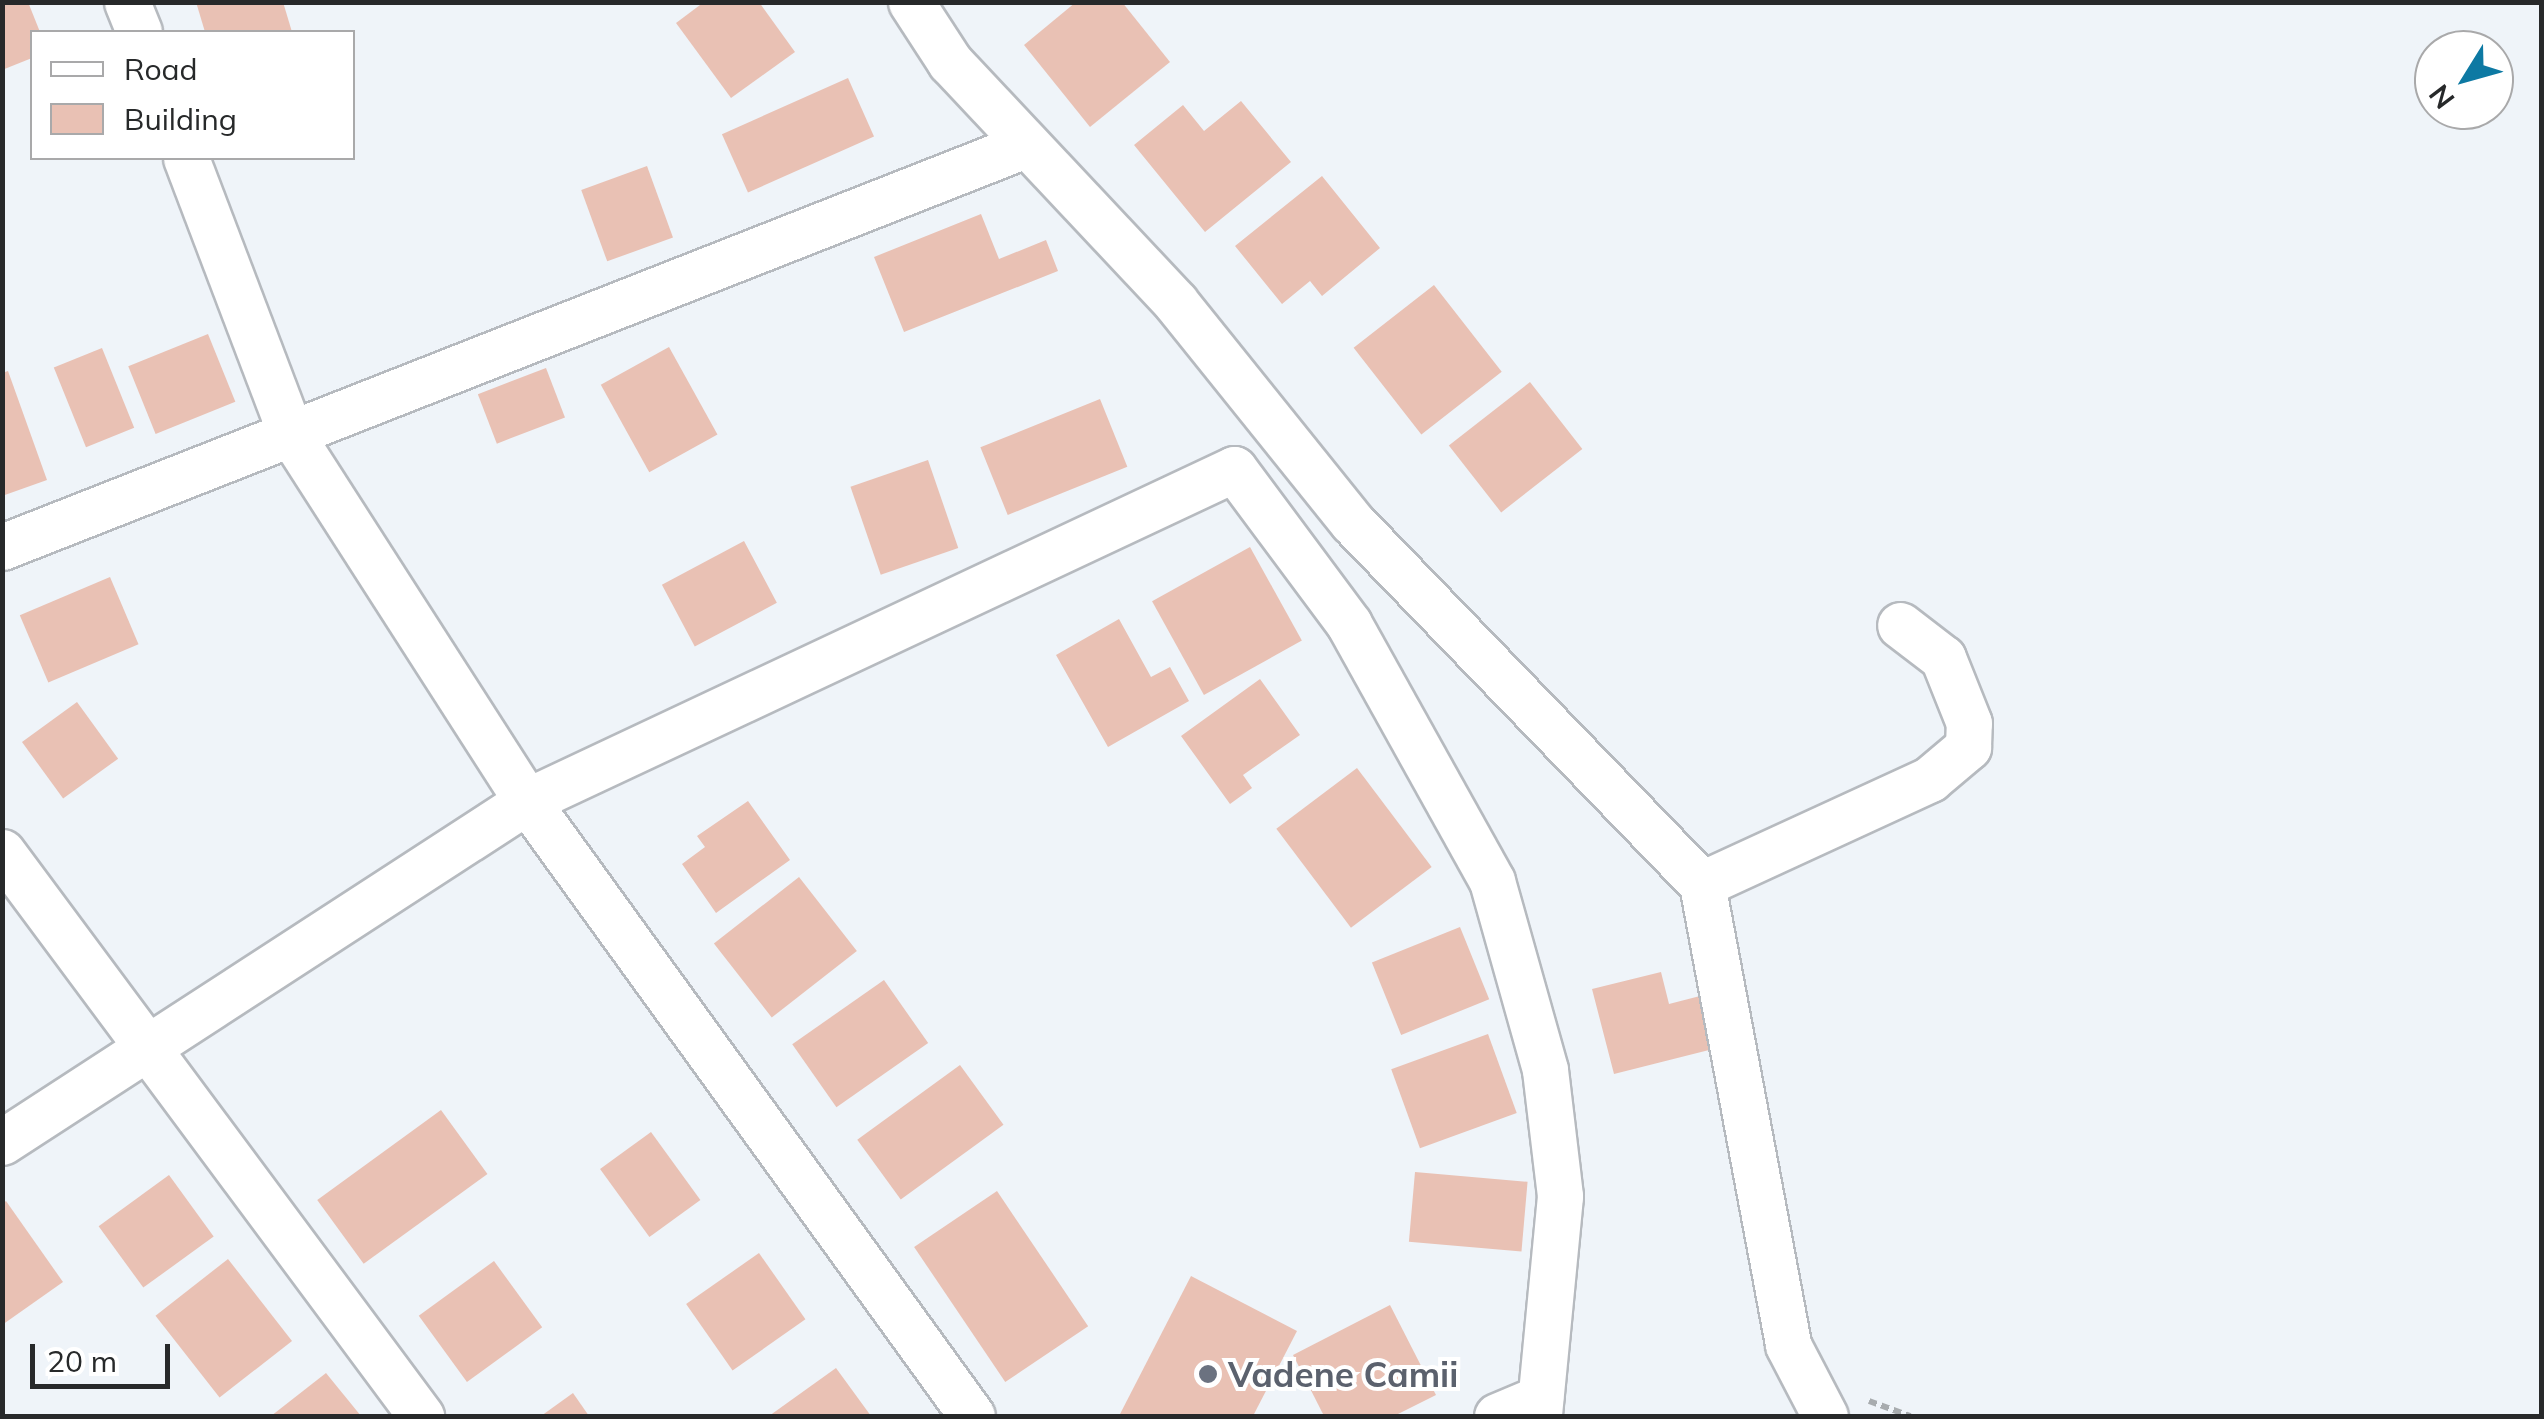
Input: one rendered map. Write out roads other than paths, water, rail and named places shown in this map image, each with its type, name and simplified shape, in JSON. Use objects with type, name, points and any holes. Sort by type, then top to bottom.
[{"type":"street","points":[[128,2],[138,30]]},
{"type":"street","points":[[911,2],[950,62],[1176,303],[1352,522],[1702,884],[1788,1345],[1825,1416]]},
{"type":"street","points":[[2,547],[1025,146]]},
{"type":"street","points":[[187,160],[290,434],[527,802],[972,1416]]},
{"type":"street","points":[[2,1142],[150,1052],[527,802],[1234,469],[1280,435]]},
{"type":"street","points":[[1234,469],[1349,624],[1492,882],[1545,1070],[1560,1196],[1539,1407],[1497,1416]]},
{"type":"street","points":[[1702,884],[1930,779],[1968,748],[1969,723],[1943,658],[1900,625]]},
{"type":"street","points":[[2,852],[421,1416]]},
{"type":"place","name":"Vadene Camii","points":[[1208,1374]]}]
